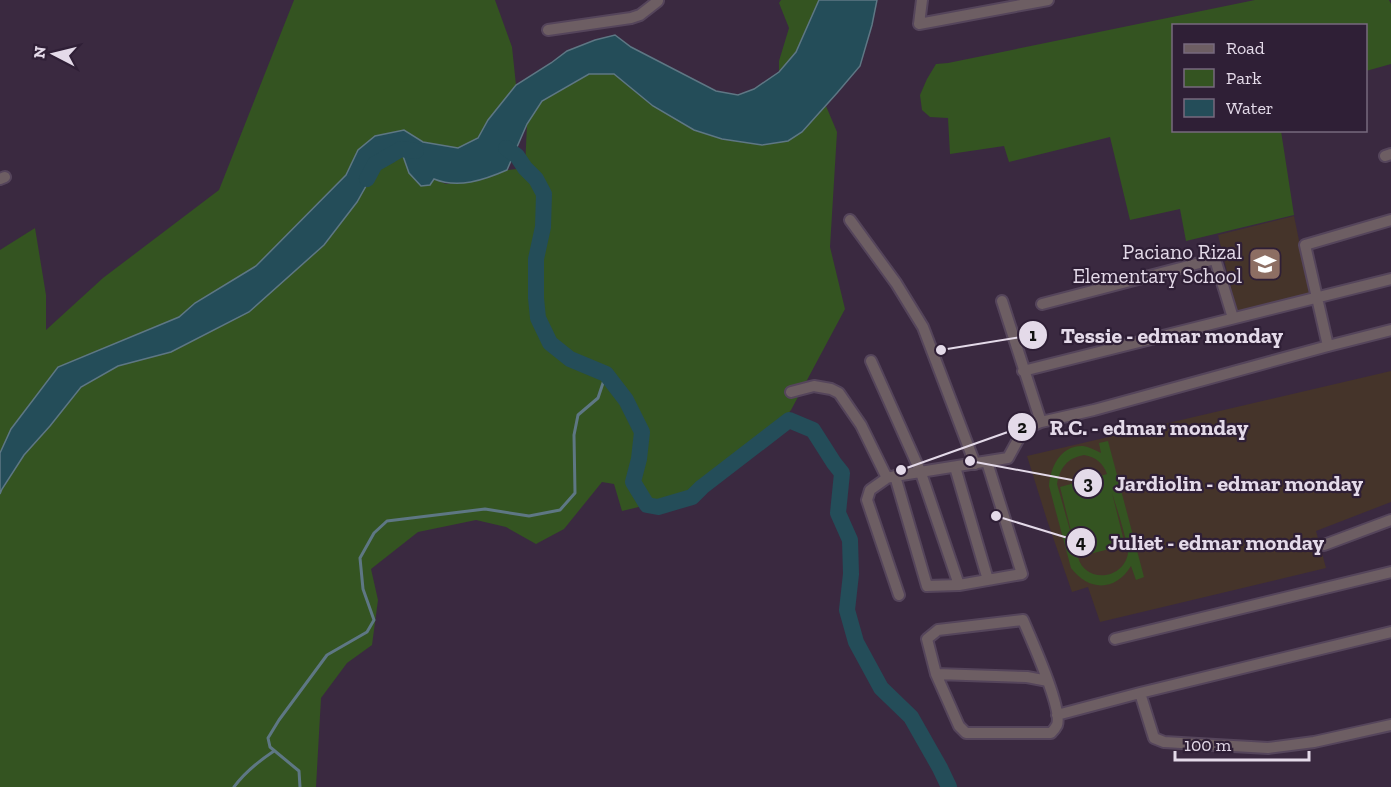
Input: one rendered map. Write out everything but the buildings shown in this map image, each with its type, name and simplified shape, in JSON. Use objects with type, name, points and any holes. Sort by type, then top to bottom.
[{"type":"street","points":[[548,30],[631,18],[640,15],[657,0]]},
{"type":"street","points":[[922,0],[919,24],[1048,0]]},
{"type":"street","points":[[850,220],[896,283],[923,327],[975,464]]},
{"type":"street","points":[[1328,346],[1305,245],[1391,220]]},
{"type":"street","points":[[1042,304],[1215,259],[1233,318]]},
{"type":"street","points":[[1023,371],[1391,279]]},
{"type":"street","points":[[1002,301],[1041,422]]},
{"type":"street","points":[[899,595],[867,500],[870,490],[891,477],[1008,458],[1024,429],[1041,422],[1094,410],[1391,330]]},
{"type":"street","points":[[871,361],[921,473],[959,585]]},
{"type":"street","points":[[791,392],[814,386],[839,393],[861,425],[891,477],[927,586],[959,585],[1022,574],[987,462]]},
{"type":"street","points":[[955,467],[988,580]]},
{"type":"street","points":[[1324,545],[1391,520]]},
{"type":"street","points":[[1115,639],[1391,572]]},
{"type":"street","points":[[1023,620],[1048,681],[1058,715],[1057,726],[1051,733],[966,733],[959,726],[936,674],[927,639],[938,630],[1023,620]]},
{"type":"street","points":[[1058,715],[1391,632]]},
{"type":"street","points":[[936,674],[1026,677],[1048,681]]},
{"type":"street","points":[[1140,693],[1154,738],[1164,742],[1268,748],[1314,742],[1391,725]]},
{"type":"shaded area","name":"Paciano Rizal Elementary School","points":[[1294,216],[1310,294],[1237,312],[1218,235]]},
{"type":"shaded area","points":[[1391,371],[1391,502],[1316,531],[1326,568],[1100,622],[1088,587],[1072,592],[1027,456]]},
{"type":"green space","points":[[294,0],[495,0],[512,47],[516,85],[488,120],[478,138],[458,148],[423,142],[404,130],[358,150],[346,175],[256,266],[195,303],[179,317],[58,368],[11,429],[0,453],[0,250],[35,228],[46,295],[46,330],[103,278],[219,190]]},
{"type":"green space","points":[[781,0],[819,0],[796,52],[779,72],[779,61],[789,28],[779,3]]},
{"type":"green space","points":[[1255,0],[1389,0],[1391,4],[1391,64],[1367,71],[1367,24],[1172,24],[1172,132],[1281,132],[1294,215],[1186,241],[1180,209],[1130,220],[1110,137],[1009,162],[1004,146],[950,154],[948,118],[930,117],[922,110],[920,95],[936,64]]},
{"type":"green space","points":[[589,74],[614,74],[653,106],[694,130],[722,139],[762,145],[802,132],[826,106],[837,132],[830,247],[845,309],[791,410],[769,436],[692,497],[622,511],[614,484],[602,482],[564,529],[536,544],[506,527],[476,520],[418,532],[371,569],[378,600],[372,645],[347,663],[321,698],[316,787],[0,787],[0,494],[24,455],[81,387],[324,245],[357,202],[383,156],[393,151],[403,156],[409,173],[446,184],[490,177],[507,170],[525,168],[527,124],[541,101]]},
{"type":"green space","points":[[1108,441],[1144,577],[1136,580],[1131,566],[1118,580],[1110,584],[1094,585],[1078,576],[1071,568],[1049,486],[1054,465],[1063,453],[1083,446],[1101,453],[1099,443]],"holes":[[[1084,455],[1098,461],[1107,474],[1060,487],[1077,555],[1057,484],[1065,465]],[[1112,493],[1128,553],[1119,569],[1112,573],[1096,575],[1088,572],[1078,557],[1125,545]]]},
{"type":"water","points":[[819,0],[877,0],[860,66],[802,132],[788,141],[762,145],[722,139],[694,130],[653,106],[614,74],[589,74],[542,101],[527,124],[507,170],[498,174],[462,183],[434,179],[430,185],[421,186],[409,173],[403,156],[393,151],[383,156],[357,202],[324,245],[249,312],[171,352],[118,366],[81,387],[24,455],[0,494],[0,453],[11,429],[58,367],[179,317],[195,303],[256,266],[346,175],[358,150],[375,136],[404,130],[423,142],[458,148],[478,138],[488,120],[516,85],[567,51],[615,35],[631,47],[716,91],[738,95],[754,89],[779,72],[796,52]]},
{"type":"waterway","points":[[506,148],[517,156],[536,179],[544,194],[543,227],[536,259],[538,318],[550,343],[570,359],[606,374],[626,400],[642,432],[639,459],[633,482],[647,505],[658,507],[692,497],[789,420],[813,430],[842,473],[838,513],[850,540],[851,574],[847,610],[856,642],[881,688],[911,717],[949,787]]},
{"type":"waterway","points":[[367,179],[375,164],[401,149],[416,151]]},
{"type":"waterway","points":[[300,787],[299,771],[270,747],[268,738],[327,655],[367,632],[374,620],[363,589],[360,558],[374,533],[387,521],[485,509],[529,516],[560,510],[575,493],[574,435],[578,415],[598,398],[606,374]]},
{"type":"waterway","points":[[234,787],[252,767],[274,751]]},
{"type":"place","name":"Paciano Rizal Elementary School","points":[[1265,264]]},
{"type":"place","name":"Tessie - edmar monday","points":[[941,350]]},
{"type":"place","name":"Jardiolin - edmar monday","points":[[970,461]]},
{"type":"place","name":"R.C. - edmar monday","points":[[901,470]]},
{"type":"place","name":"Juliet - edmar monday","points":[[996,516]]}]
